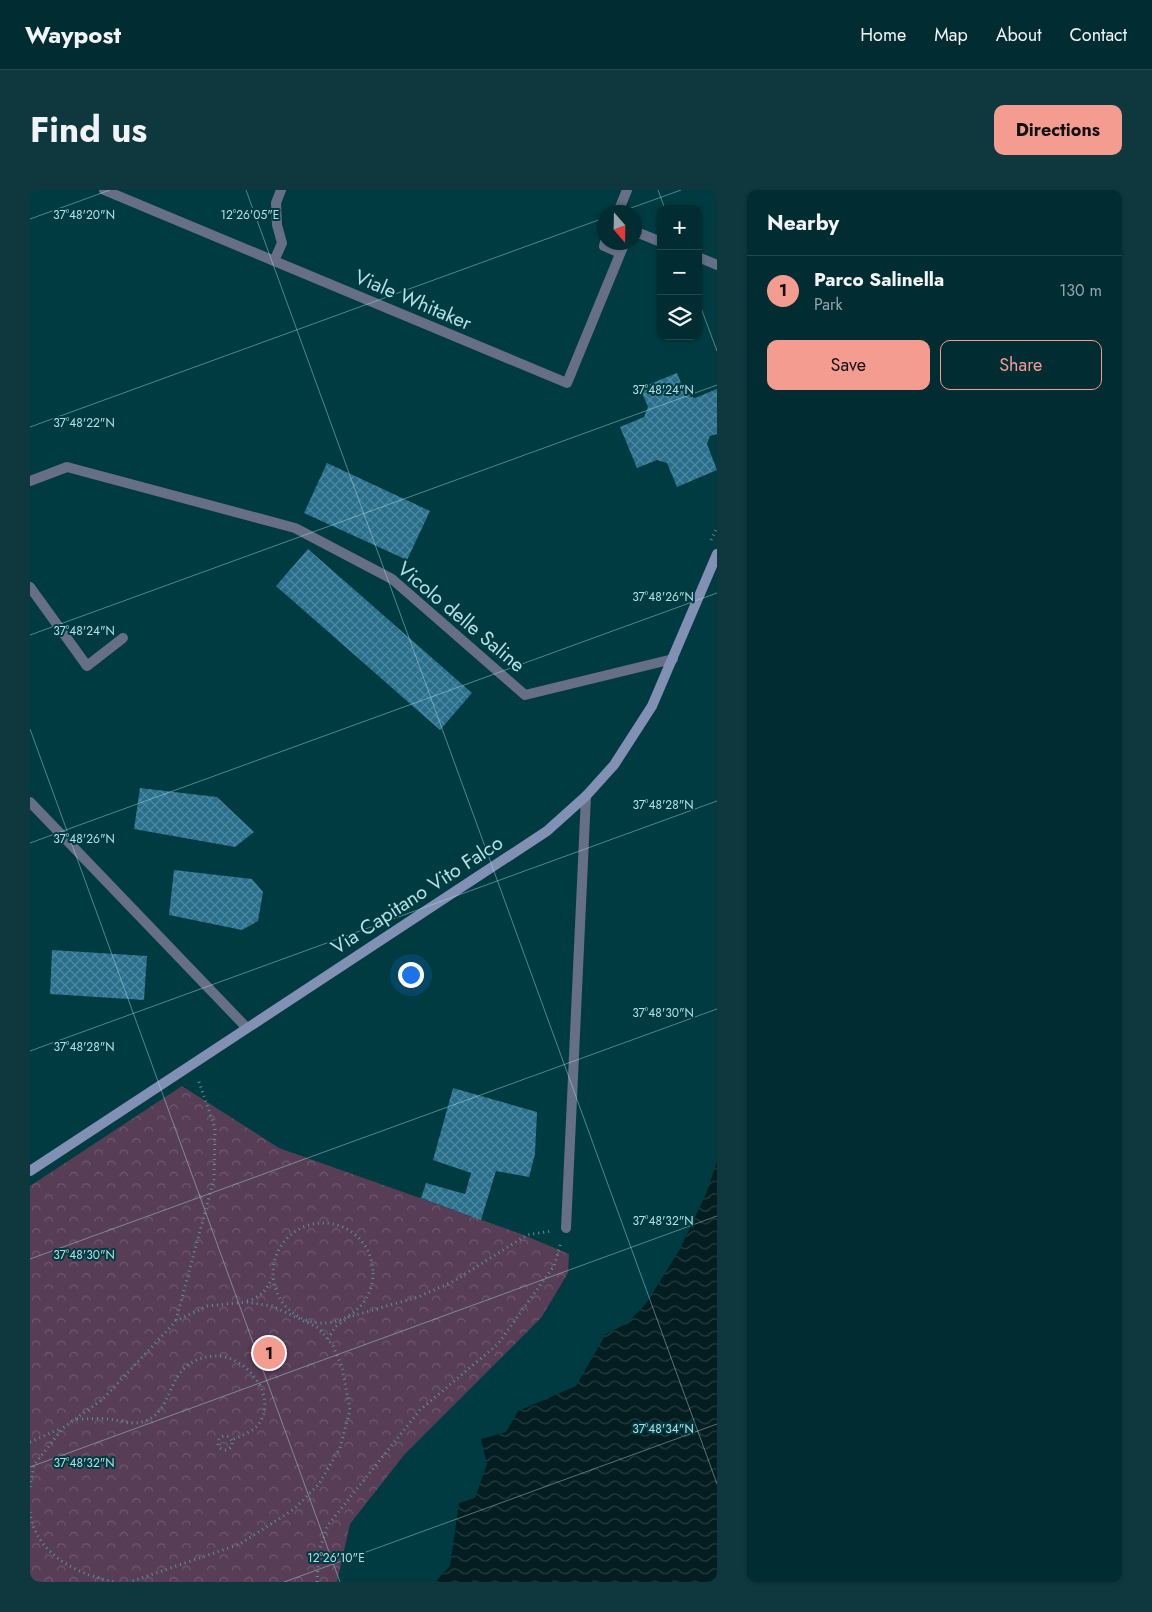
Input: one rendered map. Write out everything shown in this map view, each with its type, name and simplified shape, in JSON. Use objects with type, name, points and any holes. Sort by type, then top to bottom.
[{"type":"street","name":"Viale Whitaker","points":[[104,190],[567,383],[621,250]]},
{"type":"street","points":[[274,261],[282,243],[277,225],[276,203],[281,190]]},
{"type":"street","points":[[621,205],[627,190]]},
{"type":"street","points":[[642,234],[657,240]]},
{"type":"street","points":[[613,250],[620,253]]},
{"type":"street","points":[[702,259],[717,265]]},
{"type":"street","name":"Vicolo delle Saline","points":[[30,481],[67,467],[295,528],[392,579],[526,695],[674,660]]},
{"type":"street","name":"Via Capitano Vito Falco","points":[[30,1170],[547,831],[586,796],[614,765],[652,706],[674,660],[717,554]]},
{"type":"street","points":[[30,587],[87,666],[123,638]]},
{"type":"street","points":[[566,1228],[586,796]]},
{"type":"street","points":[[30,802],[246,1027]]},
{"type":"path","points":[[709,545],[717,527]]},
{"type":"path","points":[[176,1321],[214,1179],[215,1128],[191,1063]]},
{"type":"path","points":[[246,1302],[259,1297],[267,1289],[280,1246],[291,1233],[305,1225],[321,1222],[338,1224],[352,1232],[364,1244],[371,1258],[373,1275],[370,1290],[361,1305],[335,1327],[328,1339]]},
{"type":"path","points":[[272,1277],[276,1293],[286,1307],[298,1317],[315,1322],[332,1322],[418,1297],[454,1281],[528,1235],[566,1228],[554,1266],[498,1344],[420,1410],[328,1525],[318,1550],[317,1582]]},
{"type":"path","points":[[30,1487],[34,1465],[63,1428],[103,1399],[176,1321],[207,1306],[246,1302],[272,1306],[319,1328],[328,1339],[342,1366],[350,1410],[340,1448],[319,1484],[294,1509],[240,1544],[130,1582]]},
{"type":"path","points":[[76,1418],[142,1422],[154,1417],[163,1406],[178,1373],[186,1366],[212,1356],[227,1356],[239,1361],[252,1372],[260,1386],[265,1401],[262,1416],[257,1426],[232,1440],[229,1449],[224,1450],[219,1446],[219,1439],[223,1436],[227,1436],[232,1440]]},
{"type":"path","points":[[30,1442],[63,1428]]},
{"type":"path","points":[[30,1512],[31,1522],[46,1549],[71,1566],[94,1578],[115,1582]]},
{"type":"green space","points":[[182,1086],[279,1148],[521,1234],[569,1254],[568,1273],[541,1318],[404,1455],[350,1524],[337,1582],[30,1582],[30,1186]]},
{"type":"water","points":[[717,1162],[717,1582],[435,1582],[450,1566],[459,1503],[475,1498],[487,1464],[481,1439],[506,1432],[518,1411],[576,1386],[606,1334],[628,1323],[647,1302],[680,1249],[706,1194]]},
{"type":"building","points":[[677,373],[686,395],[695,398],[717,389],[717,434],[710,436],[707,444],[717,470],[677,487],[667,463],[657,460],[637,468],[620,427],[644,417],[648,407],[640,388]]},
{"type":"building","points":[[327,463],[430,511],[407,560],[304,513]]},
{"type":"building","points":[[308,549],[472,693],[440,730],[276,586]]},
{"type":"building","points":[[140,788],[217,797],[254,832],[235,847],[134,829]]},
{"type":"building","points":[[174,870],[252,879],[263,892],[258,921],[242,930],[169,915]]},
{"type":"building","points":[[52,950],[147,956],[144,1000],[50,994]]},
{"type":"building","points":[[453,1088],[537,1112],[535,1154],[529,1177],[496,1171],[481,1220],[421,1198],[426,1183],[465,1194],[471,1173],[433,1160]]},
{"type":"place","name":"Parco Salinella","points":[[269,1353]]}]
